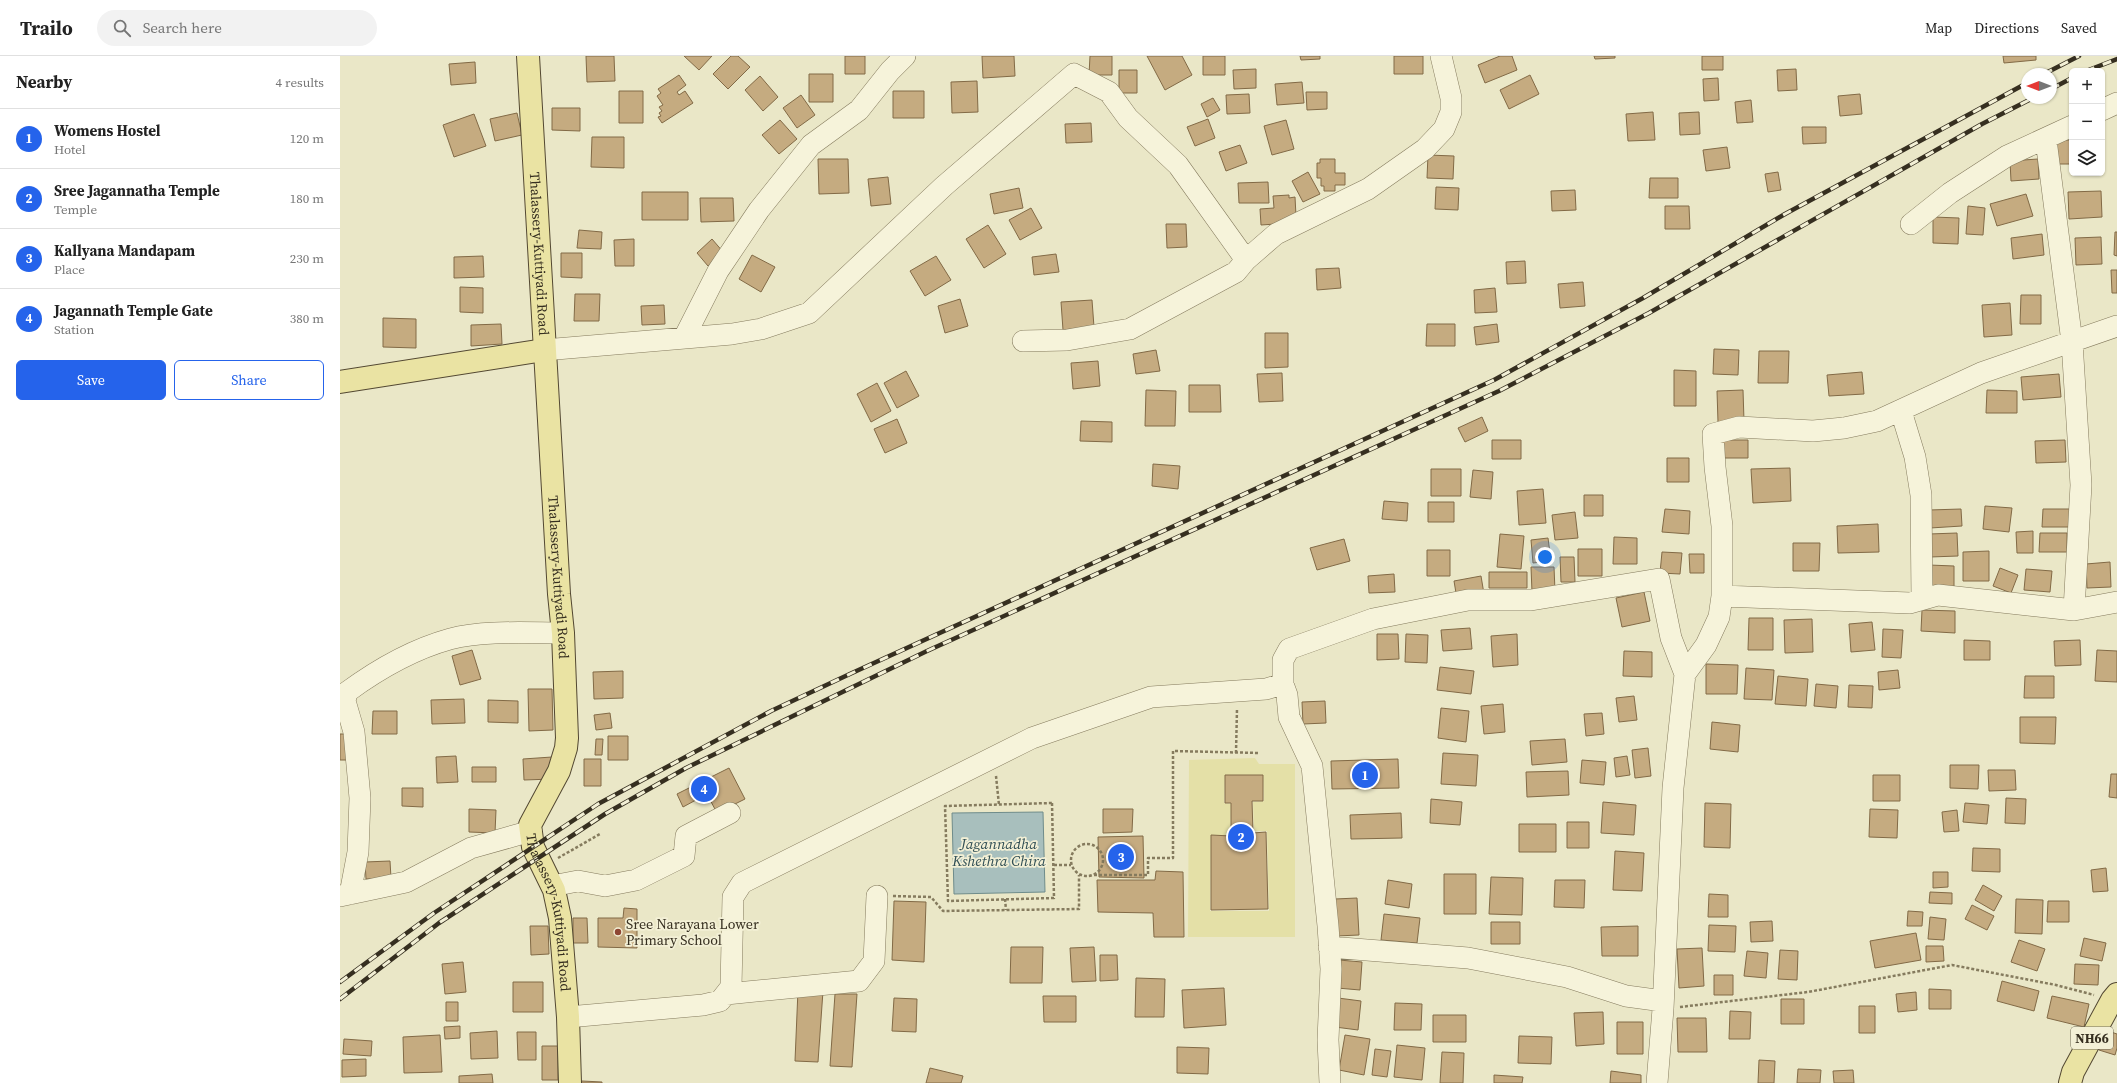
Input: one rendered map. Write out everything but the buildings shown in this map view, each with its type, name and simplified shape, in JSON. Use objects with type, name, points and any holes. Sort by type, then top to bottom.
[{"type":"main road","name":"Thalassery-Kuttiyadi Road","points":[[528,56],[534,139],[544,350],[559,594],[563,633],[566,748],[560,771],[534,815],[530,825],[533,847],[547,877],[560,918],[568,1018],[570,1083]]},
{"type":"main road","points":[[340,382],[544,350]]},
{"type":"main road","name":"NH66","points":[[2070,1083],[2073,1072],[2114,997]]},
{"type":"street","points":[[684,338],[718,271],[759,210],[811,145],[859,110],[905,56]]},
{"type":"street","points":[[1023,341],[1067,340],[1130,329],[1236,272],[1246,260],[1276,234],[1368,189],[1425,149],[1444,129],[1451,112],[1451,98],[1441,56]]},
{"type":"street","points":[[544,350],[684,338],[761,329],[808,313],[944,186],[1074,74],[1109,92],[1128,118],[1178,165],[1246,260]]},
{"type":"street","points":[[2105,109],[2117,103]]},
{"type":"street","points":[[1911,224],[1950,193],[2007,156],[2046,140],[2069,128]]},
{"type":"street","points":[[2046,140],[2072,342],[2082,485],[2074,610]]},
{"type":"street","points":[[1685,674],[1706,645],[1719,617],[1722,596],[1722,526],[1715,467],[1713,434],[1739,427],[1813,431],[1844,428],[1877,421],[1981,373],[2117,326]]},
{"type":"street","points":[[1901,411],[1915,457],[1921,495],[1922,599]]},
{"type":"street","points":[[1330,1083],[1328,1040],[1331,969],[1330,947],[1312,766],[1289,717],[1287,695],[1283,684],[1283,660],[1289,649],[1373,619],[1468,600],[1531,600],[1659,579],[1671,638],[1685,674],[1673,788],[1663,1005],[1656,1083]]},
{"type":"street","points":[[1722,596],[1910,603],[1938,595],[2074,610],[2117,602]]},
{"type":"street","points":[[531,831],[472,848],[406,882],[345,895],[358,852],[360,798],[354,732],[345,701],[347,692],[360,683],[415,652],[451,639],[502,633],[563,633]]},
{"type":"street","points":[[568,1018],[702,1005],[720,1001],[731,987],[733,897],[742,883],[1032,738],[1151,697],[1238,692],[1266,689],[1283,684]]},
{"type":"street","points":[[547,877],[605,886],[636,880],[684,856],[686,836],[730,813]]},
{"type":"street","points":[[726,994],[859,981],[874,960],[877,896]]},
{"type":"street","points":[[1330,947],[1468,958],[1567,977],[1626,996],[1663,1005]]},
{"type":"path","points":[[1236,753],[1238,692]]},
{"type":"path","points":[[1079,874],[1089,876],[1148,874],[1148,858],[1173,858],[1173,751],[1260,753]]},
{"type":"path","points":[[989,760],[998,779],[999,805]]},
{"type":"path","points":[[1052,803],[1054,865],[1054,898],[948,901],[946,806],[1052,803]]},
{"type":"path","points":[[547,877],[600,834]]},
{"type":"path","points":[[877,896],[931,896],[944,911],[1079,908],[1079,874],[1071,864],[1071,856],[1077,847],[1082,844],[1093,846],[1101,852],[1103,862],[1098,872],[1094,875]]},
{"type":"path","points":[[1054,865],[1071,864]]},
{"type":"path","points":[[1005,899],[1006,910]]},
{"type":"path","points":[[1663,1005],[1808,992],[1952,965],[2114,997]]},
{"type":"sand","points":[[1255,758],[1259,764],[1295,764],[1295,937],[1188,937],[1189,760]],"holes":[[[1225,775],[1263,775],[1264,801],[1253,802],[1254,831],[1267,831],[1269,911],[1210,911],[1211,835],[1230,835],[1231,804],[1224,803]]]},
{"type":"water","name":"Jagannadha Kshethra Chira","points":[[1043,812],[1045,892],[954,894],[952,813]]},
{"type":"railway","points":[[2056,68],[2079,56]]},
{"type":"railway","points":[[2094,68],[2117,59]]},
{"type":"railway","points":[[2057,86],[2069,80]]},
{"type":"railway","points":[[340,982],[434,913],[598,804],[771,711],[1494,380],[1643,298],[1785,214],[2021,86]]},
{"type":"railway","points":[[340,999],[439,923],[605,814],[686,768],[927,651],[1499,391],[1649,313],[1982,124],[2021,104]]},
{"type":"place","name":"Womens Hostel","points":[[1365,775]]},
{"type":"place","name":"Jagannath Temple Gate","points":[[704,789]]},
{"type":"place","name":"Sree Jagannatha Temple","points":[[1241,837]]},
{"type":"place","name":"Kallyana Mandapam","points":[[1121,857]]},
{"type":"place","name":"Sree Narayana Lower Primary School","points":[[618,932]]}]
